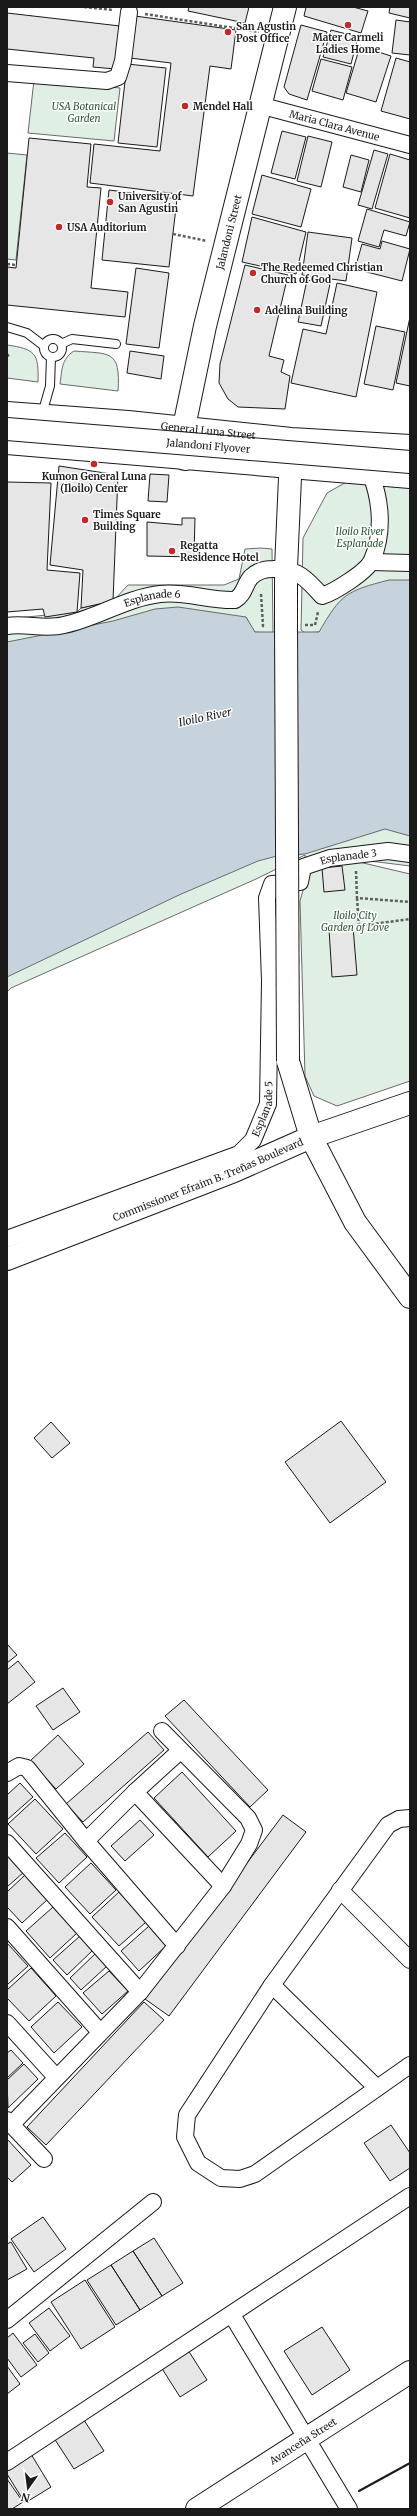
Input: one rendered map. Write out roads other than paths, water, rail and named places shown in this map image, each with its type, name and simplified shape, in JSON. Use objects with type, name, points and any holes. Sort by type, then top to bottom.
[{"type":"main road","name":"Jalandoni Street","points":[[185,459],[184,427],[205,326],[259,105],[285,7]]},
{"type":"main road","name":"General Luna Street","points":[[7,413],[41,417],[184,427],[291,440],[410,446]]},
{"type":"main road","name":"Jalandoni Flyover","points":[[7,429],[410,462]]},
{"type":"main road","points":[[291,440],[286,568],[288,1061],[310,1137],[355,1222],[410,1297]]},
{"type":"main road","points":[[7,443],[371,475],[410,477]]},
{"type":"main road","name":"Commissioner Efraim B. Treñas Boulevard","points":[[7,1259],[234,1171],[310,1137],[410,1103]]},
{"type":"main road","name":"Avanceña Street","points":[[197,2509],[410,2372]]},
{"type":"street","points":[[7,73],[107,82],[118,77],[123,61],[130,10]]},
{"type":"street","name":"Maria Clara Avenue","points":[[259,105],[410,144]]},
{"type":"street","points":[[371,475],[380,510],[379,531],[372,562]]},
{"type":"street","points":[[286,568],[308,579],[322,596],[333,592],[372,562],[410,563]]},
{"type":"street","name":"Esplanade 6","points":[[7,626],[48,628],[64,626],[152,595],[185,594],[235,600],[243,593],[250,578],[258,572],[286,568]]},
{"type":"street","name":"Esplanade 3","points":[[272,884],[300,882],[303,867],[330,858],[388,851],[410,854]]},
{"type":"street","name":"Esplanade 5","points":[[7,1239],[239,1154],[253,1140],[268,1104],[270,981],[267,898],[272,884]]},
{"type":"street","points":[[44,2159],[9,2123],[140,1992],[223,1886],[249,1844],[254,1830],[248,1818],[180,1751],[162,1731]]},
{"type":"street","points":[[86,1841],[134,1792],[180,1751]]},
{"type":"street","points":[[7,1773],[19,1766],[27,1768],[86,1841],[177,1946]]},
{"type":"street","points":[[134,1792],[223,1886]]},
{"type":"street","points":[[410,1818],[399,1819],[388,1825],[272,1985],[186,2115],[185,2137],[198,2163],[221,2178],[240,2178],[255,2174],[410,2065]]},
{"type":"street","points":[[7,1843],[140,1992]]},
{"type":"street","points":[[340,1890],[410,1960]]},
{"type":"street","points":[[7,1927],[100,2032]]},
{"type":"street","points":[[272,1985],[377,2088]]},
{"type":"street","points":[[7,2023],[56,2077]]},
{"type":"street","points":[[7,2462],[410,2196]]},
{"type":"street","points":[[7,2320],[153,2202]]},
{"type":"street","points":[[232,2314],[349,2509]]},
{"type":"lane","points":[[7,327],[27,333],[44,346],[46,354],[51,357],[57,357],[61,352],[61,344]]},
{"type":"lane","points":[[61,344],[72,338],[116,344]]},
{"type":"lane","points":[[44,346],[47,341],[53,339],[61,344]]},
{"type":"lane","points":[[41,417],[50,386],[51,357]]},
{"type":"water","name":"Iloilo River","points":[[389,580],[410,580],[410,836],[385,829],[305,854],[277,856],[258,861],[179,895],[7,977],[7,642],[113,621],[155,609],[178,607],[246,617],[255,632],[319,632],[333,609],[346,596],[363,587]]},
{"type":"place","name":"Mater Carmeli Ladies Home","points":[[348,25]]},
{"type":"place","name":"San Agustin Post Office","points":[[228,32]]},
{"type":"place","name":"Mendel Hall","points":[[185,106]]},
{"type":"place","name":"University of San Agustin","points":[[110,202]]},
{"type":"place","name":"USA Auditorium","points":[[59,227]]},
{"type":"place","name":"The Redeemed Christian Church of God","points":[[253,273]]},
{"type":"place","name":"Adelina Building","points":[[257,310]]},
{"type":"place","name":"Kumon General Luna (Iloilo) Center","points":[[94,464]]},
{"type":"place","name":"Times Square Building","points":[[85,520]]},
{"type":"place","name":"Regatta Residence Hotel","points":[[172,551]]},
{"type":"park label","name":"USA Botanical Garden","points":[[84,112]]},
{"type":"park label","name":"Iloilo River Esplanade","points":[[360,536]]},
{"type":"park label","name":"Iloilo City Garden of Love","points":[[355,920]]}]
